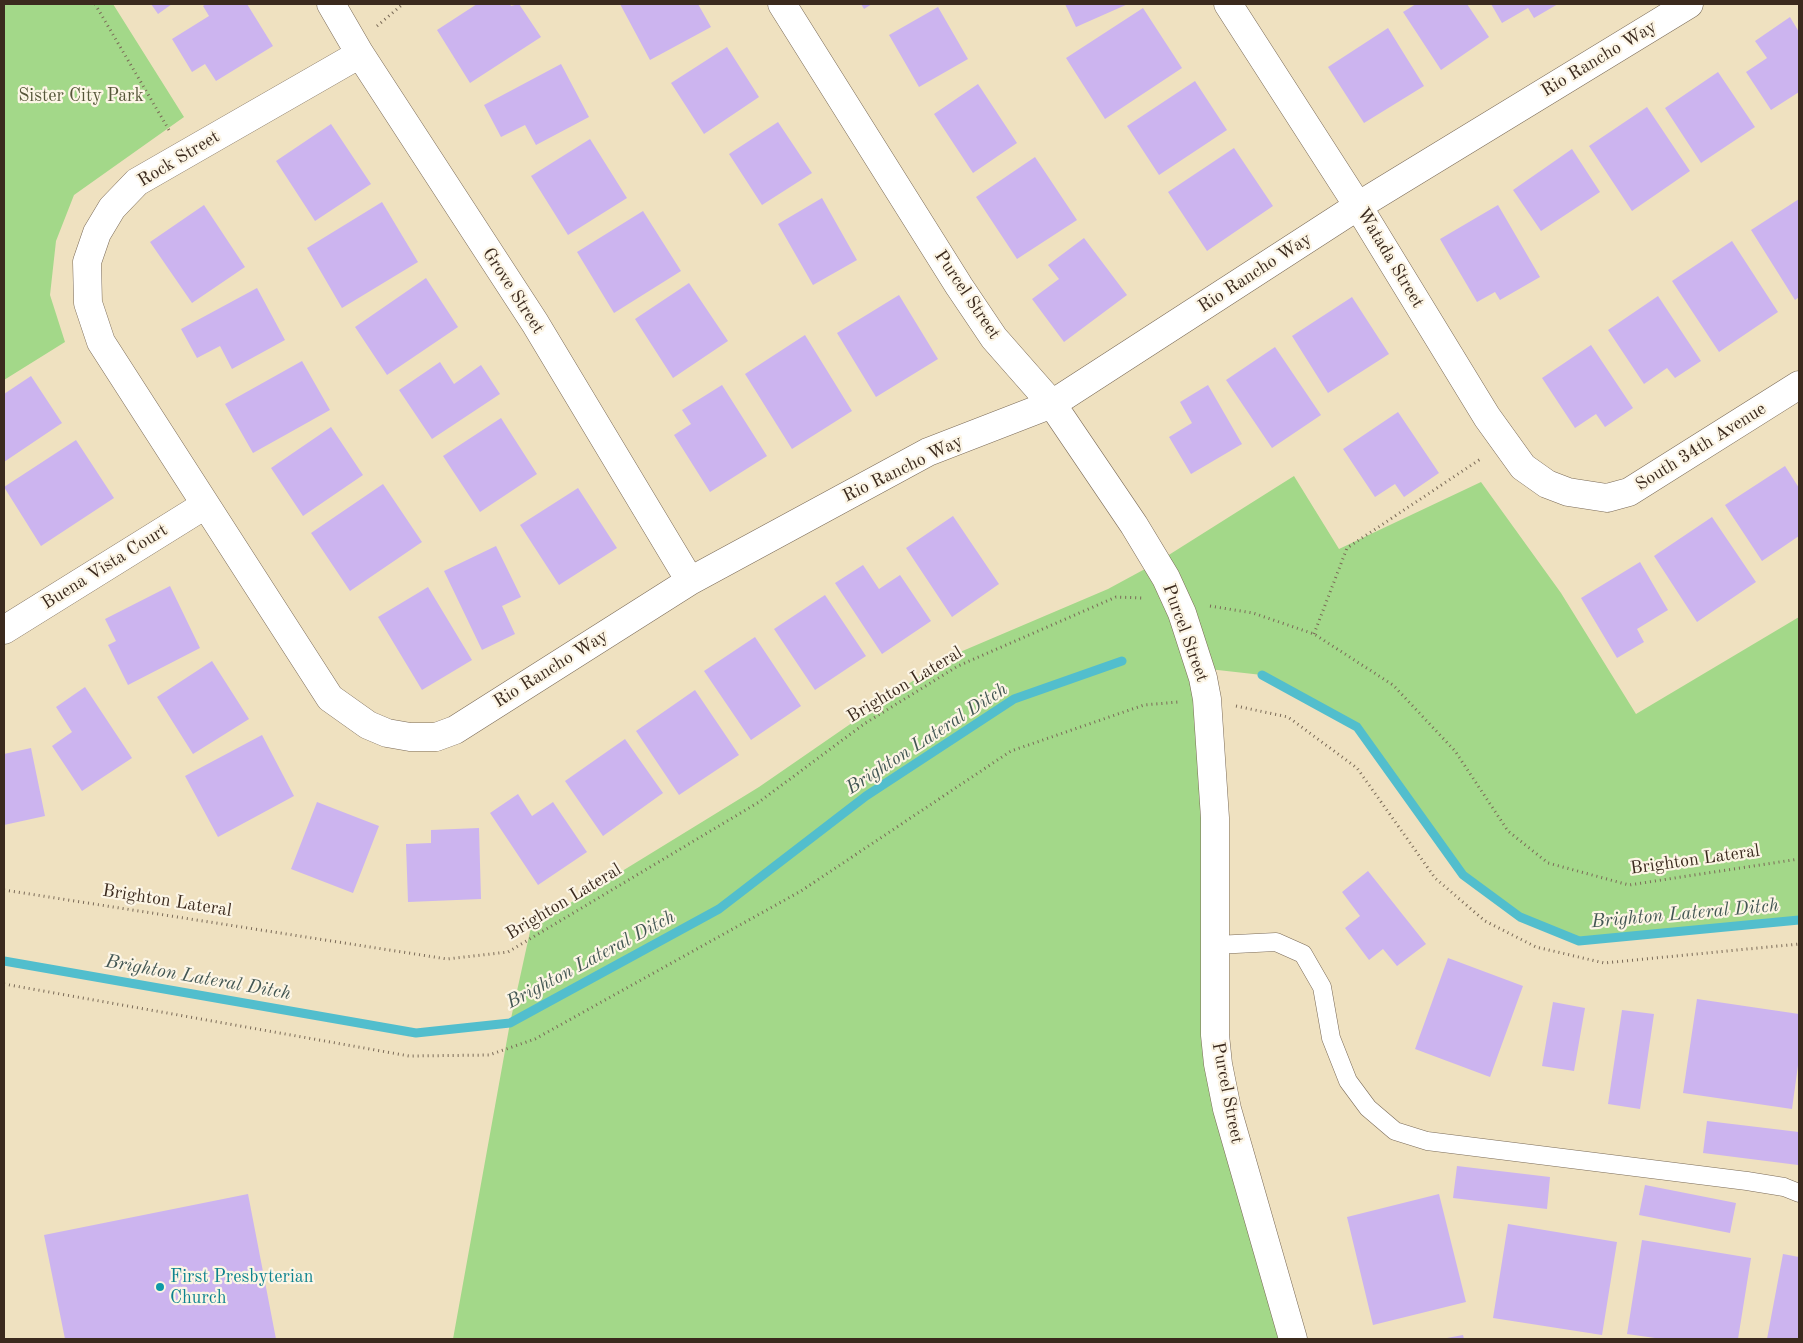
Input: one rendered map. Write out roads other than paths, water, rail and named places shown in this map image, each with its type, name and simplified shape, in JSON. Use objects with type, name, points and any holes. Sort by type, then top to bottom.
[{"type":"street","name":"Grove Street","points":[[331,4],[360,54],[535,323],[690,581]]},
{"type":"street","name":"Purcel Street","points":[[782,4],[959,286],[994,338],[1052,404],[1134,525],[1166,578],[1175,599],[1200,667],[1207,700],[1215,818],[1216,1035],[1218,1064],[1227,1109],[1293,1339]]},
{"type":"street","name":"Watada Street","points":[[1228,4],[1358,206],[1504,443],[1523,467],[1547,484],[1568,492]]},
{"type":"street","name":"Rio Rancho Way","points":[[205,505],[330,698],[368,725],[387,733],[410,737],[436,737],[455,730],[690,581],[928,452],[1052,404],[1358,206],[1689,4]]},
{"type":"street","name":"Rock Street","points":[[205,505],[102,342],[88,303],[87,262],[97,233],[112,208],[137,182],[360,54]]},
{"type":"street","name":"South 34th Avenue","points":[[1568,492],[1607,498],[1629,492],[1799,385]]},
{"type":"street","name":"Buena Vista Court","points":[[4,630],[205,505]]},
{"type":"lane","points":[[1215,945],[1276,942],[1303,954],[1322,987],[1331,1038],[1348,1081],[1368,1108],[1394,1131],[1427,1141],[1748,1181],[1784,1187],[1799,1193]]},
{"type":"waterway","name":"Brighton Lateral Ditch","points":[[4,961],[416,1033],[510,1023],[719,909],[866,796],[1014,699],[1122,661]]},
{"type":"waterway","name":"Brighton Lateral Ditch","points":[[1262,675],[1357,727],[1463,875],[1520,917],[1579,941],[1799,920]]},
{"type":"place","name":"First Presbyterian Church","points":[[160,1287]]},
{"type":"park label","name":"Sister City Park","points":[[81,96]]}]
